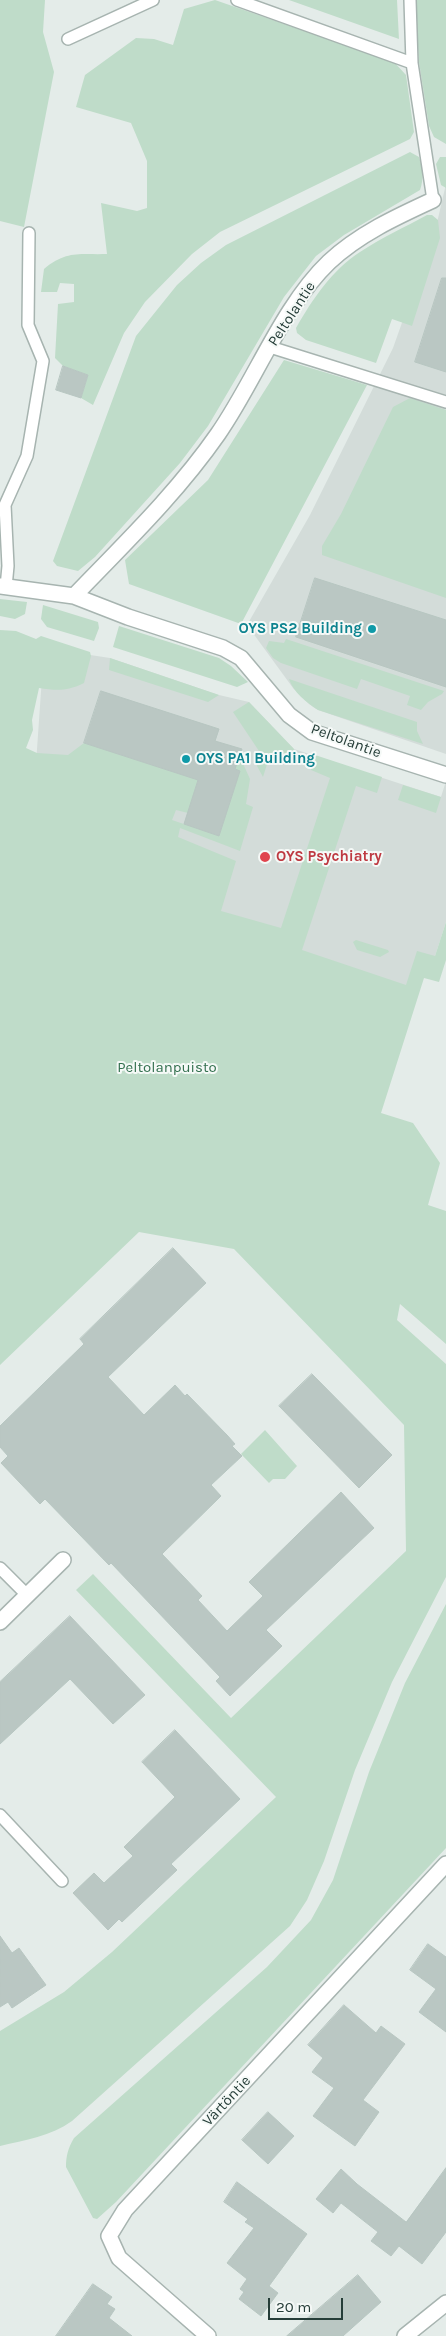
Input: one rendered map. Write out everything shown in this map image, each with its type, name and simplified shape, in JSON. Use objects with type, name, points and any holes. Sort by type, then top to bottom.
[{"type":"street","name":"Peltolantie","points":[[74,596],[157,509],[218,434],[298,299],[328,263],[382,224],[433,200]]},
{"type":"street","name":"Peltolantie","points":[[3,587],[74,596],[128,618],[222,648],[241,658],[289,714],[312,732],[446,775]]},
{"type":"street","points":[[0,1622],[63,1560]]},
{"type":"street","name":"Värtöntie","points":[[208,2336],[119,2258],[109,2236],[125,2210],[446,1864]]},
{"type":"street","points":[[405,2336],[446,2303]]},
{"type":"lane","points":[[68,39],[153,0]]},
{"type":"lane","points":[[236,0],[412,63]]},
{"type":"lane","name":"Peltolantie","points":[[410,0],[412,63],[433,200]]},
{"type":"lane","points":[[3,587],[8,566],[6,505],[27,456],[43,361],[28,325],[30,233]]},
{"type":"lane","points":[[270,347],[446,402]]},
{"type":"lane","points":[[0,1568],[28,1596]]},
{"type":"lane","points":[[0,1815],[62,1882]]},
{"type":"shaded area","points":[[446,184],[446,754],[318,710],[293,688],[247,625],[310,515],[393,348],[436,227]]},
{"type":"shaded area","name":"OYS Psychiatry","points":[[44,648],[110,658],[219,695],[249,702],[294,749],[441,797],[446,781],[446,922],[435,956],[402,994],[134,907],[33,807]]},
{"type":"green space","points":[[0,0],[45,0],[43,32],[54,72],[24,227],[0,221]]},
{"type":"green space","points":[[215,0],[394,62],[406,75],[414,132],[410,139],[220,232],[192,254],[145,302],[124,333],[93,405],[81,398],[88,375],[63,366],[55,358],[58,304],[74,302],[74,284],[60,283],[57,292],[41,292],[44,269],[67,256],[107,254],[101,203],[137,211],[147,208],[147,161],[131,123],[76,107],[85,75],[136,38],[154,39],[173,45],[184,9]]},
{"type":"green space","points":[[289,0],[397,0],[399,39]]},
{"type":"green space","points":[[415,0],[446,0],[446,144],[434,137],[429,126],[419,62]]},
{"type":"green space","points":[[410,152],[419,157],[422,169],[420,190],[344,235],[316,256],[284,297],[208,426],[180,463],[95,557],[78,571],[57,566],[53,561],[136,336],[177,285],[201,263],[226,245]]},
{"type":"green space","points":[[440,157],[446,157],[446,188],[441,185],[436,164]]},
{"type":"green space","points":[[427,215],[432,215],[438,220],[440,238],[412,326],[392,319],[376,363],[306,340],[297,333],[296,328],[309,307],[340,268],[368,247]]},
{"type":"green space","points":[[284,360],[367,385],[241,624],[129,584],[125,560],[208,480]]},
{"type":"green space","points":[[410,398],[446,410],[446,598],[322,555],[322,546],[341,514],[393,407]]},
{"type":"green space","points":[[0,599],[27,602],[25,614],[15,619],[0,616]]},
{"type":"green space","points":[[43,605],[98,622],[99,628],[94,641],[47,627],[41,619]]},
{"type":"green space","points":[[119,626],[219,658],[248,682],[237,687],[113,647]]},
{"type":"green space","name":"Peltolanpuisto","points":[[0,630],[16,631],[36,639],[41,636],[90,652],[91,656],[84,683],[62,690],[39,688],[32,720],[33,730],[26,748],[37,753],[68,755],[84,743],[198,780],[188,813],[176,810],[172,820],[219,836],[240,771],[235,769],[240,757],[250,779],[246,804],[253,807],[240,851],[180,828],[178,837],[236,861],[221,911],[281,928],[330,778],[311,770],[315,755],[382,777],[377,793],[356,786],[302,950],[406,985],[417,951],[435,956],[446,922],[446,960],[439,982],[424,978],[381,1113],[413,1123],[440,1163],[428,1205],[446,1211],[446,1344],[400,1304],[397,1320],[446,1364],[446,1577],[392,1682],[355,1770],[324,1861],[307,1900],[290,1926],[72,2121],[47,2134],[0,2146],[0,2031],[64,1992],[112,1952],[276,1797],[76,1590],[93,1574],[231,1718],[406,1551],[404,1425],[234,1249],[139,1232],[0,1365]]},
{"type":"green space","points":[[286,639],[444,691],[428,702],[421,710],[407,705],[410,696],[361,679],[357,689],[281,663],[273,658],[266,648],[269,641],[284,643]]},
{"type":"green space","points":[[110,658],[219,695],[208,702],[109,670]]},
{"type":"green space","points":[[289,679],[417,722],[417,731],[423,744],[318,710],[297,693]]},
{"type":"green space","points":[[249,702],[294,749],[289,764],[269,758],[263,777],[257,766],[259,751],[233,712]]},
{"type":"green space","points":[[403,785],[441,797],[436,813],[398,800]]},
{"type":"green space","points":[[356,940],[388,950],[389,952],[380,957],[357,950],[353,942]]},
{"type":"green space","points":[[265,1430],[297,1466],[285,1479],[273,1479],[269,1483],[241,1454]]},
{"type":"green space","points":[[446,1604],[446,1848],[116,2202],[97,2219],[93,2218],[66,2167],[66,2159],[74,2138],[267,1967],[311,1920],[333,1880],[369,1772],[405,1683]]},
{"type":"building","points":[[442,278],[446,278],[446,372],[415,362]]},
{"type":"building","points":[[63,366],[88,375],[81,398],[56,390]]},
{"type":"building","name":"OYS PS2 Building","points":[[315,578],[446,620],[446,687],[296,637]]},
{"type":"building","name":"OYS PA1 Building","points":[[101,691],[219,729],[215,741],[242,749],[235,769],[240,771],[219,836],[184,824],[198,780],[84,743]]},
{"type":"building","points":[[173,1248],[206,1283],[108,1377],[144,1415],[175,1385],[185,1396],[187,1394],[227,1435],[235,1444],[232,1446],[242,1456],[211,1485],[221,1496],[162,1554],[202,1596],[198,1600],[227,1631],[263,1596],[249,1582],[341,1492],[374,1528],[266,1630],[282,1646],[230,1696],[216,1681],[220,1677],[111,1563],[109,1565],[45,1499],[40,1504],[1,1463],[8,1456],[0,1447],[0,1426],[84,1344],[80,1339]]},
{"type":"building","points":[[312,1374],[392,1455],[359,1488],[279,1406]]},
{"type":"building","points":[[70,1616],[145,1695],[113,1724],[70,1679],[0,1744],[0,1682]]},
{"type":"building","points":[[175,1730],[240,1799],[171,1864],[177,1870],[122,1922],[119,1919],[108,1930],[73,1893],[94,1873],[104,1883],[133,1856],[124,1847],[175,1797],[142,1762]]},
{"type":"building","points":[[0,1936],[12,1953],[19,1948],[46,1985],[12,2008],[8,2002],[0,2007]]},
{"type":"building","points":[[428,1944],[446,1957],[446,2032],[419,2012],[436,1989],[410,1970]]},
{"type":"building","points":[[344,2005],[376,2033],[381,2026],[405,2044],[363,2100],[379,2112],[355,2146],[313,2116],[334,2088],[312,2072],[323,2058],[308,2045]]},
{"type":"building","points":[[268,2112],[294,2136],[268,2164],[242,2140]]},
{"type":"building","points":[[446,2168],[446,2232],[422,2264],[399,2246],[391,2256],[371,2241],[378,2232],[341,2203],[333,2213],[316,2199],[341,2169],[357,2184],[406,2222]]},
{"type":"building","points":[[237,2182],[307,2234],[269,2286],[278,2293],[261,2316],[239,2299],[244,2292],[240,2289],[247,2279],[227,2263],[254,2228],[245,2222],[248,2219],[224,2202]]},
{"type":"building","points":[[358,2275],[381,2302],[343,2336],[287,2336]]},
{"type":"building","points":[[93,2284],[112,2297],[107,2304],[115,2309],[109,2318],[132,2336],[56,2336]]},
{"type":"place","name":"OYS PS2 Building","points":[[372,629]]},
{"type":"place","name":"OYS PA1 Building","points":[[186,759]]},
{"type":"place","name":"OYS Psychiatry","points":[[265,857]]}]
